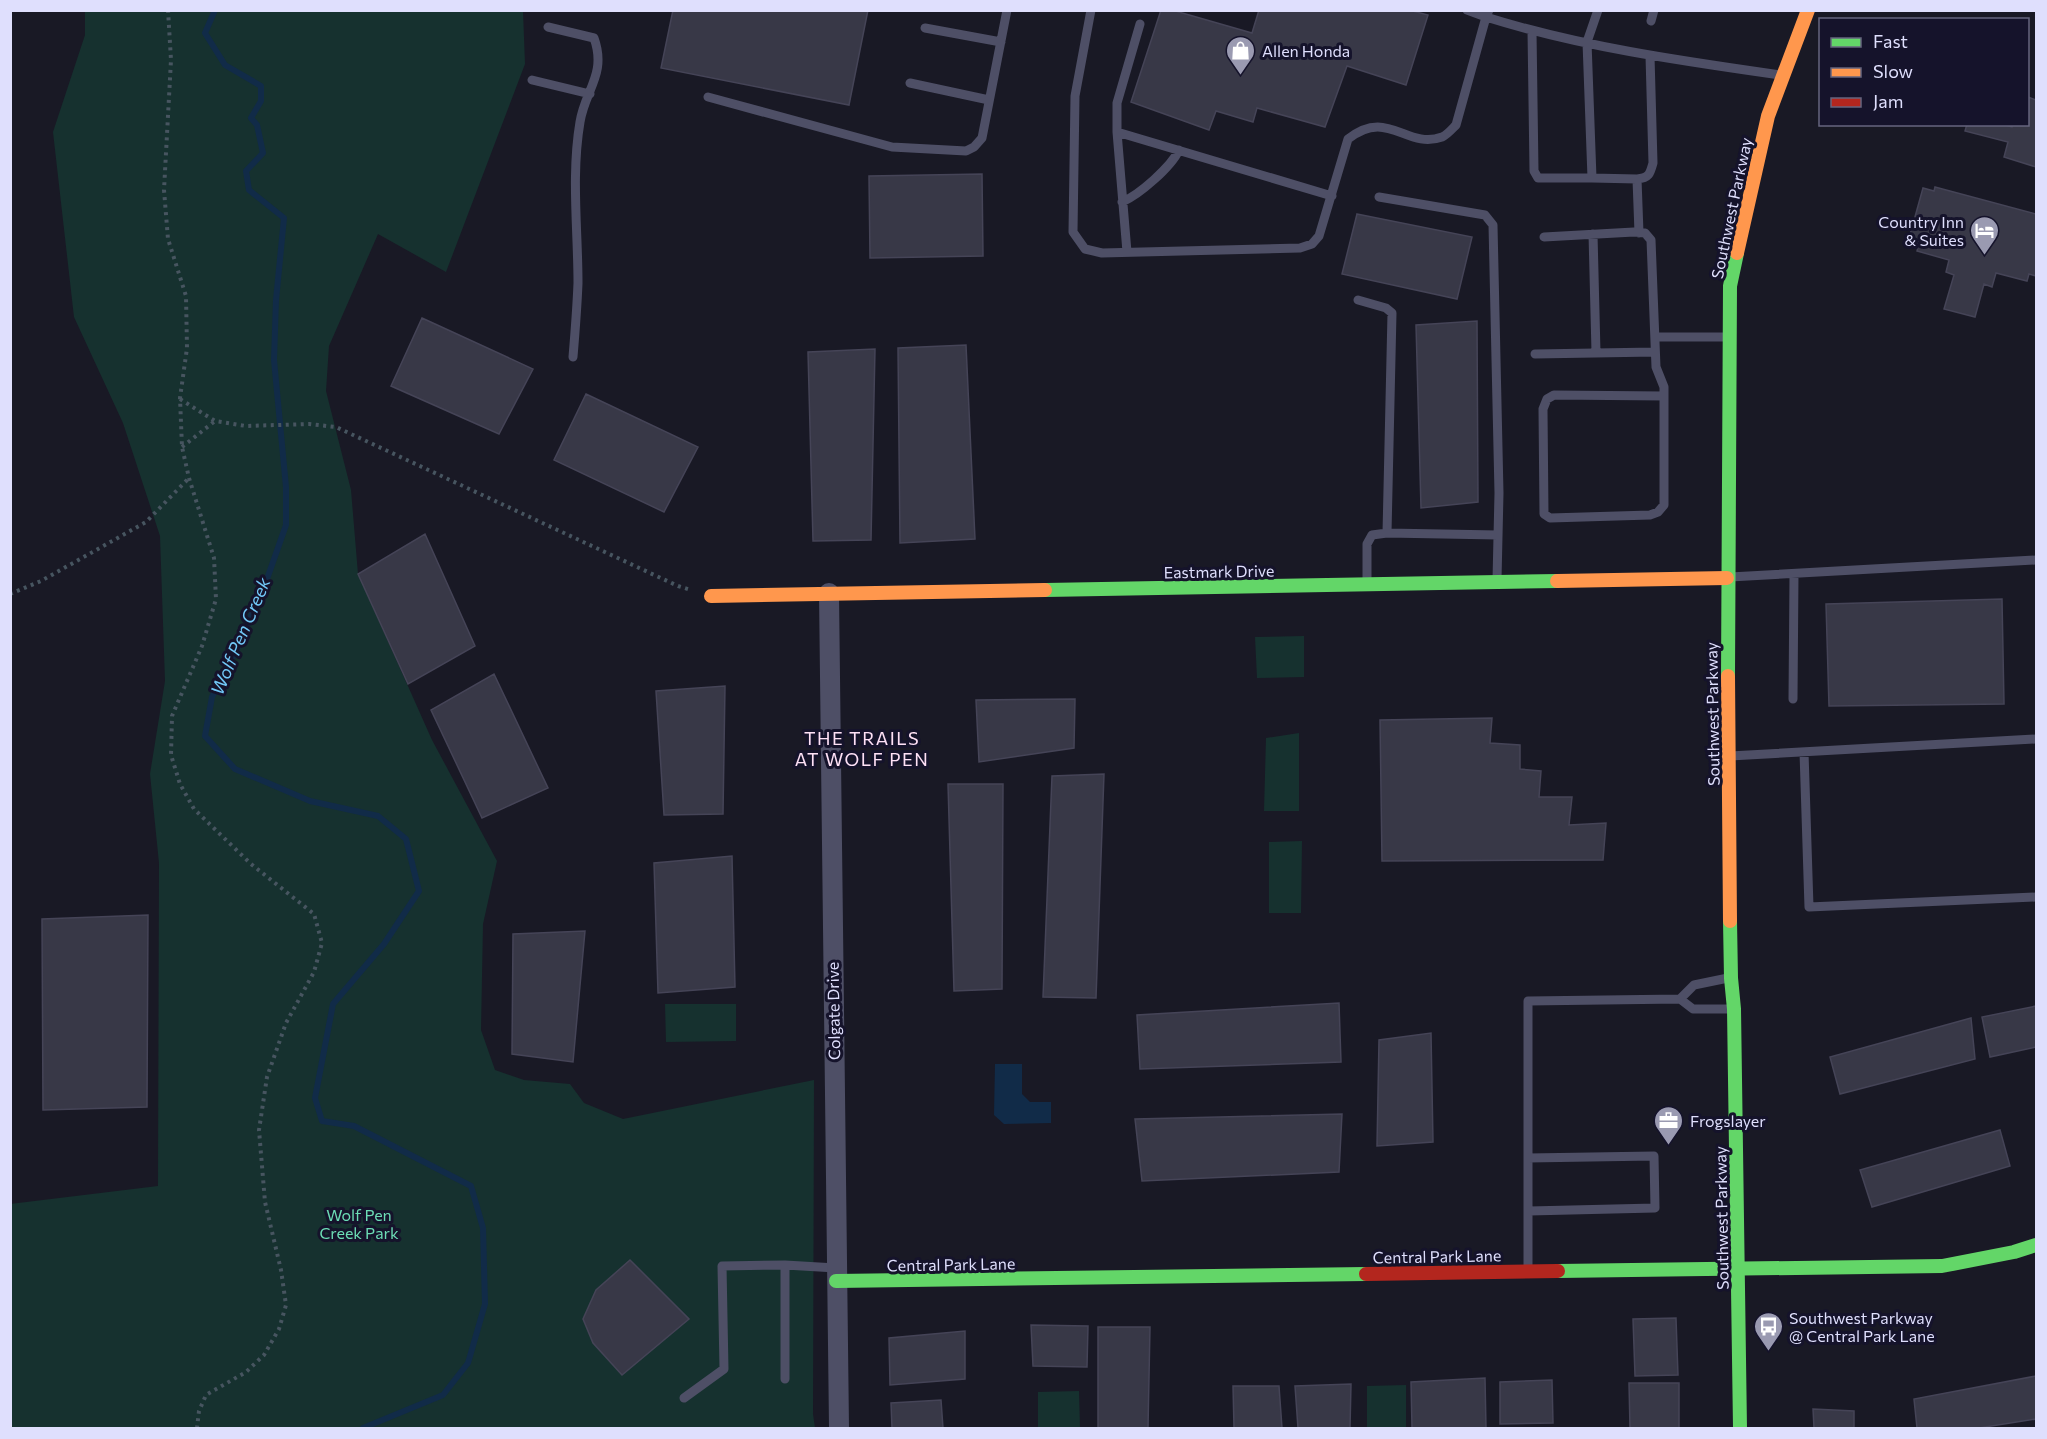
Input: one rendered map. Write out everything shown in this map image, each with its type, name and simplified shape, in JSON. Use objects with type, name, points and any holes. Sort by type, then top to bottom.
[{"type":"street","name":"Southwest Parkway","points":[[1740,1428],[1734,1008],[1731,978],[1727,578],[1730,286],[1768,116],[1808,10]]},
{"type":"street","name":"Eastmark Drive","points":[[711,596],[1727,578]]},
{"type":"street","name":"Colgate Drive","points":[[829,593],[839,1428]]},
{"type":"street","name":"Central Park Lane","points":[[836,1274],[1528,1272],[1738,1267],[1942,1266],[2014,1252],[2037,1245]]},
{"type":"lane","points":[[708,97],[892,147],[966,151],[974,147],[982,138],[1007,10]]},
{"type":"lane","points":[[1091,10],[1075,96],[1073,232],[1085,249],[1102,253],[1300,248],[1312,244],[1319,236],[1348,139],[1360,130],[1376,125],[1427,140],[1444,136],[1456,125],[1488,14]]},
{"type":"lane","points":[[1467,10],[1488,14],[1532,31],[1650,56],[1783,76]]},
{"type":"lane","points":[[1592,178],[1587,42],[1598,10]]},
{"type":"lane","points":[[1651,21],[1654,10]]},
{"type":"lane","points":[[1127,252],[1117,132],[1117,103],[1140,24]]},
{"type":"lane","points":[[548,27],[594,38],[599,51],[596,79],[580,120],[575,189],[578,284],[573,357]]},
{"type":"lane","points":[[925,28],[1001,42]]},
{"type":"lane","points":[[1532,31],[1534,171],[1538,178],[1637,179],[1646,178],[1650,174],[1653,163],[1650,56]]},
{"type":"lane","points":[[532,80],[590,94]]},
{"type":"lane","points":[[910,83],[989,100]]},
{"type":"lane","points":[[1117,132],[1332,196]]},
{"type":"lane","points":[[1122,202],[1154,178],[1179,150]]},
{"type":"lane","points":[[1637,179],[1639,233]]},
{"type":"lane","points":[[1379,197],[1485,215],[1493,225],[1497,582]]},
{"type":"lane","points":[[1544,237],[1645,233],[1651,240],[1656,367],[1664,387],[1664,396],[1664,505],[1658,512],[1650,515],[1550,518],[1544,514],[1543,409],[1547,399],[1554,395],[1664,396]]},
{"type":"lane","points":[[1593,234],[1596,352]]},
{"type":"lane","points":[[1358,300],[1386,308],[1392,313],[1387,533]]},
{"type":"lane","points":[[1655,337],[1730,337]]},
{"type":"lane","points":[[1535,354],[1655,352]]},
{"type":"lane","points":[[1367,585],[1367,544],[1372,535],[1387,533],[1498,535]]},
{"type":"lane","points":[[1727,578],[2037,560]]},
{"type":"lane","points":[[1793,699],[1794,574]]},
{"type":"lane","points":[[1729,756],[2037,740]]},
{"type":"lane","points":[[1804,752],[1809,907],[2037,897]]},
{"type":"lane","points":[[1680,999],[1694,985],[1731,978]]},
{"type":"lane","points":[[1528,1272],[1528,1001],[1680,999],[1693,1009],[1734,1008]]},
{"type":"lane","points":[[1528,1158],[1654,1156],[1655,1208],[1529,1211]]},
{"type":"lane","points":[[684,1398],[724,1369],[722,1266],[785,1265],[836,1274]]},
{"type":"lane","points":[[784,1379],[785,1265]]},
{"type":"path","points":[[168,10],[171,60],[164,190],[168,239],[186,296],[187,348],[180,398],[182,447],[189,478],[214,558],[216,599],[202,646],[172,716],[171,755],[180,784],[194,809],[251,864],[314,914],[322,943],[314,972],[286,1023],[267,1077],[259,1130],[265,1202],[282,1270],[286,1305],[279,1329],[264,1355],[246,1372],[206,1395],[199,1411],[197,1428]]},
{"type":"path","points":[[180,398],[215,421],[246,426],[309,424],[336,427],[678,586],[711,596]]},
{"type":"path","points":[[182,447],[215,421]]},
{"type":"path","points":[[10,594],[41,581],[146,522],[189,478]]},
{"type":"green space","name":"Wolf Pen Creek Park","points":[[85,11],[523,11],[525,64],[446,272],[378,234],[329,346],[326,391],[351,490],[358,574],[432,740],[497,861],[483,924],[481,1030],[495,1070],[524,1080],[570,1084],[584,1103],[623,1119],[814,1080],[813,1414],[815,1428],[11,1428],[10,1204],[158,1186],[159,863],[150,774],[165,681],[160,536],[123,423],[74,317],[53,132],[85,35]]},
{"type":"green space","points":[[1304,636],[1304,677],[1257,678],[1255,637]]},
{"type":"green space","points":[[1299,733],[1299,811],[1264,811],[1266,738]]},
{"type":"green space","points":[[1302,841],[1301,913],[1269,913],[1269,842]]},
{"type":"green space","points":[[665,1004],[736,1004],[736,1041],[666,1042]]},
{"type":"green space","points":[[1406,1385],[1406,1428],[1367,1428],[1367,1386]]},
{"type":"green space","points":[[1079,1391],[1080,1428],[1038,1428],[1038,1392]]},
{"type":"water","points":[[995,1064],[1022,1064],[1022,1094],[1030,1102],[1051,1102],[1051,1123],[1004,1124],[994,1115]]},
{"type":"building","points":[[673,10],[868,10],[849,105],[661,68]]},
{"type":"building","name":"Allen Honda","points":[[1161,10],[1172,10],[1252,33],[1259,10],[1409,10],[1428,15],[1406,85],[1347,66],[1325,127],[1257,108],[1253,122],[1216,111],[1209,130],[1131,102]]},
{"type":"building","points":[[2029,97],[2036,100],[2036,167],[2004,157],[2008,142],[1965,131],[1966,126],[2029,126]]},
{"type":"building","points":[[982,174],[983,256],[870,258],[869,176]]},
{"type":"building","name":"Country Inn & Suites","points":[[1935,187],[2036,214],[2036,276],[2029,274],[2027,281],[1996,273],[1992,287],[1984,284],[1975,317],[1944,309],[1954,275],[1946,272],[1949,260],[1917,251],[1919,244],[1908,242],[1923,188],[1934,191]]},
{"type":"building","points":[[1357,214],[1472,237],[1457,299],[1342,274]]},
{"type":"building","points":[[422,318],[533,369],[499,434],[391,386]]},
{"type":"building","points":[[1477,321],[1478,502],[1421,508],[1416,325]]},
{"type":"building","points":[[966,345],[975,539],[900,543],[898,348]]},
{"type":"building","points":[[875,349],[871,540],[813,541],[808,352]]},
{"type":"building","points":[[586,394],[698,447],[664,512],[554,460]]},
{"type":"building","points":[[425,534],[475,646],[408,684],[358,574]]},
{"type":"building","points":[[2002,599],[2004,704],[1829,706],[1826,604]]},
{"type":"building","points":[[494,674],[548,788],[482,818],[431,710]]},
{"type":"building","points":[[725,686],[723,814],[664,815],[656,691]]},
{"type":"building","points":[[1075,699],[1074,748],[979,762],[976,700]]},
{"type":"building","points":[[1492,718],[1490,743],[1520,745],[1520,769],[1541,771],[1539,797],[1572,797],[1569,825],[1606,823],[1603,860],[1382,861],[1380,720]]},
{"type":"building","points":[[1104,774],[1096,998],[1043,997],[1052,776]]},
{"type":"building","points":[[948,784],[1003,784],[1002,989],[954,991]]},
{"type":"building","points":[[732,856],[735,987],[658,993],[654,863]]},
{"type":"building","points":[[148,915],[147,1107],[43,1110],[42,919]]},
{"type":"building","points":[[585,931],[573,1062],[512,1054],[513,934]]},
{"type":"building","points":[[1339,1003],[1341,1062],[1140,1069],[1137,1015]]},
{"type":"building","points":[[2036,1006],[2036,1047],[1990,1057],[1982,1017]]},
{"type":"building","points":[[1971,1018],[1975,1059],[1840,1094],[1830,1057]]},
{"type":"building","points":[[1431,1033],[1433,1142],[1377,1146],[1379,1040]]},
{"type":"building","points":[[1342,1114],[1339,1172],[1142,1181],[1135,1119]]},
{"type":"building","points":[[2000,1130],[2010,1166],[1872,1207],[1860,1170]]},
{"type":"building","points":[[630,1260],[689,1319],[622,1375],[593,1343],[583,1319],[596,1290]]},
{"type":"building","points":[[1676,1318],[1678,1375],[1635,1376],[1633,1319]]},
{"type":"building","points":[[1031,1325],[1088,1326],[1087,1367],[1033,1366]]},
{"type":"building","points":[[1098,1327],[1150,1327],[1148,1428],[1098,1428]]},
{"type":"building","points":[[965,1331],[965,1379],[890,1385],[889,1338]]},
{"type":"building","points":[[2036,1376],[2036,1419],[1979,1428],[1917,1428],[1914,1399]]},
{"type":"building","points":[[1485,1378],[1486,1428],[1412,1428],[1411,1382]]},
{"type":"building","points":[[1552,1380],[1553,1423],[1500,1424],[1500,1382]]},
{"type":"building","points":[[1629,1383],[1679,1383],[1679,1428],[1630,1428]]},
{"type":"building","points":[[1351,1384],[1350,1428],[1298,1428],[1295,1386]]},
{"type":"building","points":[[1233,1386],[1279,1386],[1282,1428],[1234,1428]]},
{"type":"building","points":[[941,1400],[943,1428],[892,1428],[891,1403]]},
{"type":"building","points":[[1813,1409],[1854,1411],[1854,1428],[1814,1428]]},
{"type":"waterway","name":"Wolf Pen Creek","points":[[215,10],[205,33],[225,65],[261,86],[261,101],[251,118],[257,125],[263,153],[246,171],[249,190],[284,218],[276,300],[274,360],[286,487],[286,525],[267,579],[237,649],[212,697],[205,736],[235,769],[310,801],[378,816],[406,839],[419,891],[384,944],[333,1004],[315,1098],[322,1121],[354,1126],[471,1186],[483,1228],[485,1304],[468,1363],[443,1395],[363,1428]]},
{"type":"traffic: fast","points":[[1728,676],[1730,286],[1737,253]]},
{"type":"traffic: fast","points":[[1045,590],[1557,581]]},
{"type":"traffic: fast","points":[[1730,921],[1734,1009],[1740,1428]]},
{"type":"traffic: fast","points":[[1558,1271],[1942,1266],[2014,1252],[2036,1245]]},
{"type":"traffic: fast","points":[[836,1281],[1366,1274]]},
{"type":"traffic: slow","points":[[1737,253],[1768,116],[1808,10]]},
{"type":"traffic: slow","points":[[1557,581],[1727,578]]},
{"type":"traffic: slow","points":[[711,596],[1045,590]]},
{"type":"traffic: slow","points":[[1728,676],[1730,921]]},
{"type":"traffic: jam","points":[[1366,1274],[1558,1271]]},
{"type":"place","name":"Allen Honda","points":[[1241,76]]},
{"type":"place","name":"Country Inn & Suites","points":[[1985,256]]},
{"type":"place","name":"Frogslayer","points":[[1669,1146]]},
{"type":"place","name":"Southwest Parkway @ Central Park Lane","points":[[1768,1352]]},
{"type":"district","name":"THE TRAILS AT WOLF PEN","points":[[862,748]]}]
